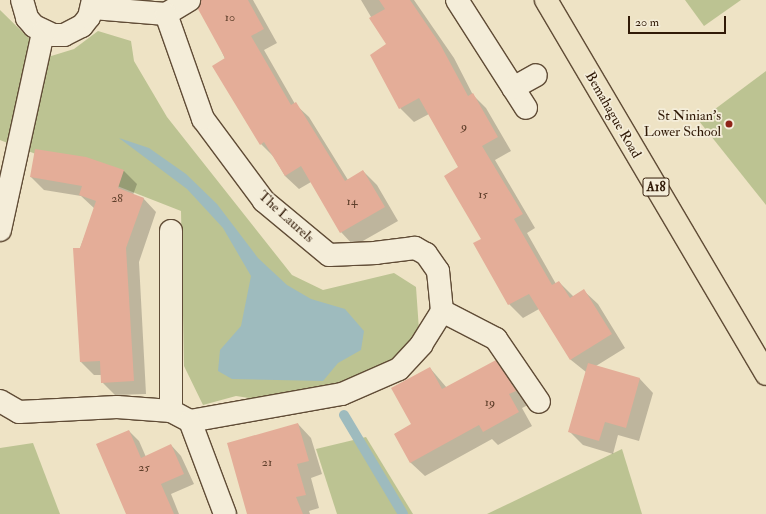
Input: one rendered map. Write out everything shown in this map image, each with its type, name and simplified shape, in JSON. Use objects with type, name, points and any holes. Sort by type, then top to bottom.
[{"type":"highway","name":"Bemahague Road","points":[[546,0],[766,374]]},
{"type":"street","points":[[22,0],[27,18],[43,32],[64,35],[74,32],[82,26],[93,4],[166,14],[188,0]]},
{"type":"street","points":[[457,0],[526,108]]},
{"type":"street","name":"The Laurels","points":[[166,14],[203,120],[264,201],[328,255],[376,253],[403,248],[415,248],[420,251],[438,271],[442,310]]},
{"type":"street","points":[[0,230],[43,32]]},
{"type":"street","points":[[513,88],[536,75]]},
{"type":"street","points":[[171,231],[171,411]]},
{"type":"street","points":[[0,401],[19,412],[117,407],[171,411],[190,421],[342,394],[399,369],[421,346],[442,310],[496,339],[539,402]]},
{"type":"street","points":[[190,421],[225,514]]},
{"type":"green space","points":[[685,0],[741,0],[704,26]]},
{"type":"green space","points":[[0,10],[48,57],[74,49],[98,31],[131,41],[134,61],[167,117],[292,275],[323,290],[394,273],[416,287],[419,330],[394,362],[366,376],[277,402],[236,396],[203,405],[184,366],[181,211],[0,140]]},
{"type":"green space","points":[[766,71],[766,205],[699,121]]},
{"type":"green space","points":[[366,437],[413,514],[337,514],[316,449]]},
{"type":"green space","points":[[33,443],[60,514],[0,514],[0,448]]},
{"type":"green space","points":[[622,449],[642,514],[487,514]]},
{"type":"water","points":[[119,138],[149,148],[186,174],[217,204],[258,258],[287,285],[311,299],[345,309],[364,331],[361,350],[338,363],[323,381],[232,379],[218,371],[220,350],[241,326],[251,276],[223,228],[187,189]]},
{"type":"building","points":[[201,0],[248,0],[264,29],[251,36],[291,105],[296,102],[345,181],[363,170],[385,207],[340,233],[301,166],[285,176],[264,142],[260,145],[212,66],[225,58],[198,9]]},
{"type":"building","points":[[379,0],[410,0],[440,44],[468,96],[473,93],[498,137],[482,146],[523,214],[514,219],[552,285],[559,281],[570,298],[584,289],[612,334],[570,360],[529,294],[508,305],[473,243],[481,239],[444,176],[458,167],[419,98],[399,109],[370,55],[386,44],[369,18],[385,9]]},
{"type":"building","points":[[35,149],[86,157],[124,170],[118,188],[144,198],[126,248],[134,381],[101,383],[100,361],[80,362],[73,248],[80,248],[96,201],[79,195],[82,186],[30,177]]},
{"type":"building","points":[[496,360],[516,391],[509,394],[519,412],[483,432],[479,425],[410,463],[394,434],[411,424],[391,388],[430,367],[442,389]]},
{"type":"building","points":[[588,363],[640,378],[626,428],[605,422],[599,441],[568,432]]},
{"type":"building","points":[[298,423],[309,461],[297,464],[306,495],[296,497],[303,514],[247,514],[227,443]]},
{"type":"building","points":[[129,430],[141,458],[171,444],[184,474],[161,484],[174,514],[126,514],[96,444]]},
{"type":"waterway","points":[[344,415],[403,514]]},
{"type":"place","name":"St Ninian's Lower School","points":[[729,124]]}]
